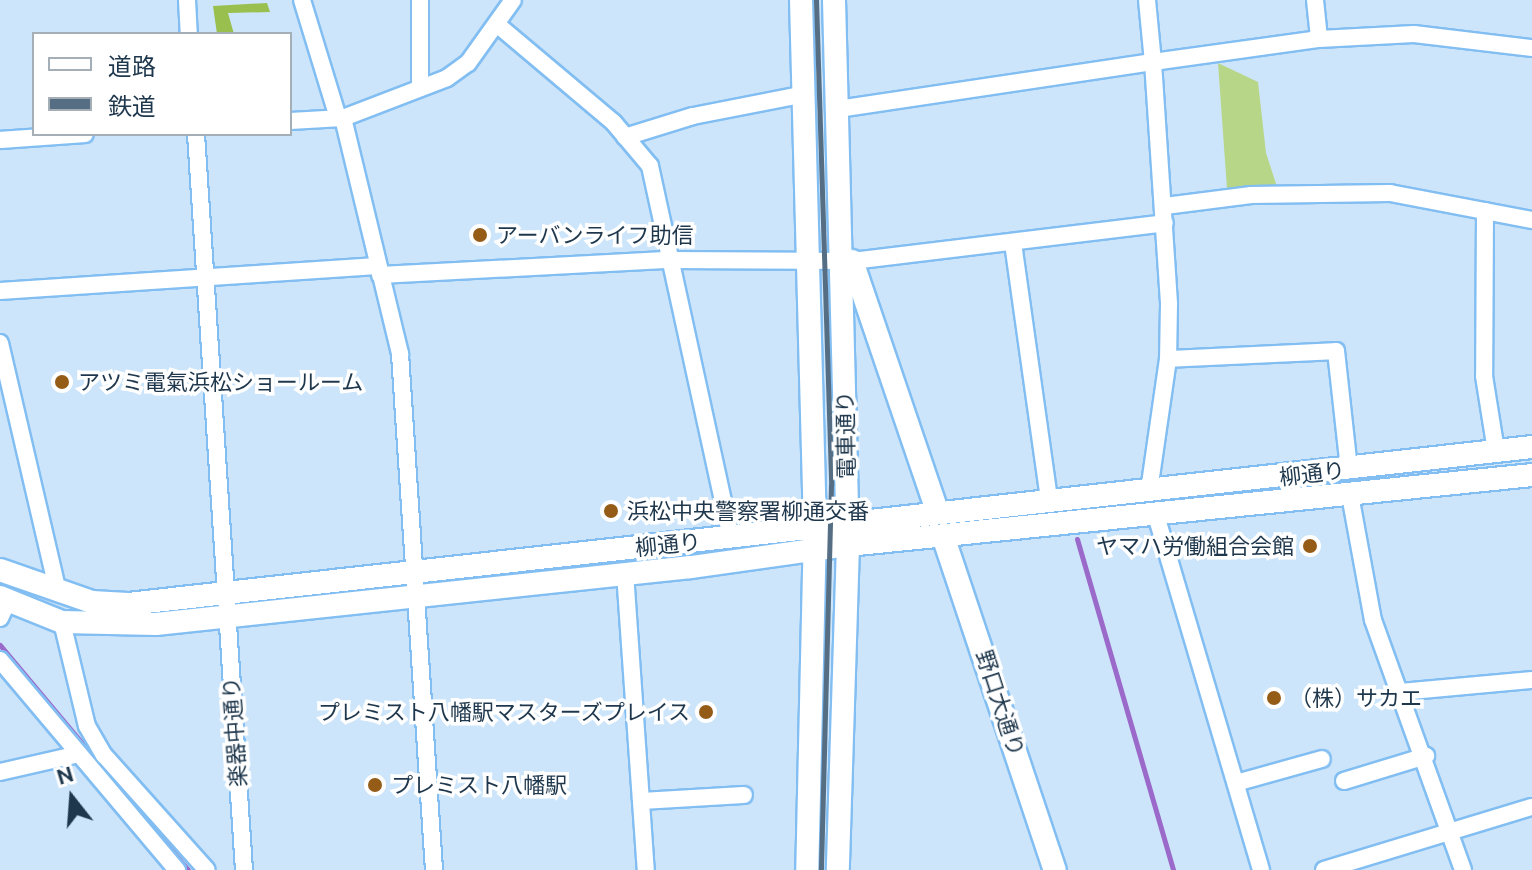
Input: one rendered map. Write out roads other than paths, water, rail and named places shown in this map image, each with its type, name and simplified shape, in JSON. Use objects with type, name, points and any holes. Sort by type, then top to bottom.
[{"type":"street","points":[[187,0],[189,32]]},
{"type":"street","points":[[302,0],[341,118],[400,354],[434,870]]},
{"type":"street","points":[[420,0],[420,88]]},
{"type":"street","points":[[292,121],[341,118],[420,88],[468,63],[499,26],[513,0]]},
{"type":"street","name":"電車通り","points":[[801,0],[815,539],[807,870]]},
{"type":"street","name":"電車通り","points":[[834,0],[847,259],[847,534],[838,870]]},
{"type":"street","points":[[1147,0],[1165,206],[1168,359],[1152,501],[1261,870]]},
{"type":"street","points":[[1315,0],[1319,39]]},
{"type":"street","points":[[499,26],[625,137],[650,166],[731,537]]},
{"type":"street","points":[[838,109],[1319,39],[1414,34],[1532,48]]},
{"type":"street","points":[[625,137],[693,116],[805,94]]},
{"type":"street","points":[[0,140],[57,136]]},
{"type":"street","name":"楽器中通り","points":[[196,136],[244,870]]},
{"type":"street","points":[[1165,206],[1251,195],[1390,193],[1532,220]]},
{"type":"street","points":[[1485,211],[1484,376],[1496,451]]},
{"type":"street","points":[[0,291],[203,277],[378,270],[670,260],[847,259],[1013,243],[1165,223]]},
{"type":"street","points":[[1013,243],[1049,498]]},
{"type":"street","points":[[847,259],[937,511]]},
{"type":"street","points":[[0,343],[58,593]]},
{"type":"street","points":[[1168,359],[1336,351],[1349,469]]},
{"type":"street","name":"柳通り","points":[[847,534],[943,536],[1349,469],[1532,447]]},
{"type":"street","name":"柳通り","points":[[3,606],[62,622],[156,624],[625,573],[847,534],[937,511],[1049,498],[1152,501],[1350,495],[1532,475]]},
{"type":"street","points":[[1350,495],[1373,620],[1426,756],[1463,870]]},
{"type":"street","name":"野口大通り","points":[[943,536],[1055,870]]},
{"type":"street","name":"柳通り","points":[[0,570],[58,593],[128,604],[731,537],[815,539]]},
{"type":"street","points":[[625,573],[646,870]]},
{"type":"street","points":[[62,622],[87,726],[104,755],[207,870]]},
{"type":"street","points":[[0,660],[177,870]]},
{"type":"street","points":[[1400,692],[1532,680]]},
{"type":"street","points":[[0,772],[79,754]]},
{"type":"street","points":[[1344,781],[1426,756]]},
{"type":"street","points":[[1236,783],[1322,759]]},
{"type":"street","points":[[641,801],[744,795]]},
{"type":"street","points":[[1324,870],[1532,807]]},
{"type":"waterway","points":[[1077,539],[1173,870]]},
{"type":"waterway","points":[[0,645],[188,870]]},
{"type":"railway","points":[[816,0],[831,485],[821,870]]},
{"type":"place","name":"アーバンライフ助信","points":[[480,235]]},
{"type":"place","name":"アツミ電氣浜松ショールーム","points":[[62,382]]},
{"type":"place","name":"浜松中央警察署柳通交番","points":[[611,511]]},
{"type":"place","name":"ヤマハ労働組合会館","points":[[1310,546]]},
{"type":"place","name":"（株）サカエ","points":[[1274,698]]},
{"type":"place","name":"プレミスト八幡駅マスターズプレイス","points":[[706,712]]},
{"type":"place","name":"プレミスト八幡駅","points":[[375,785]]}]
